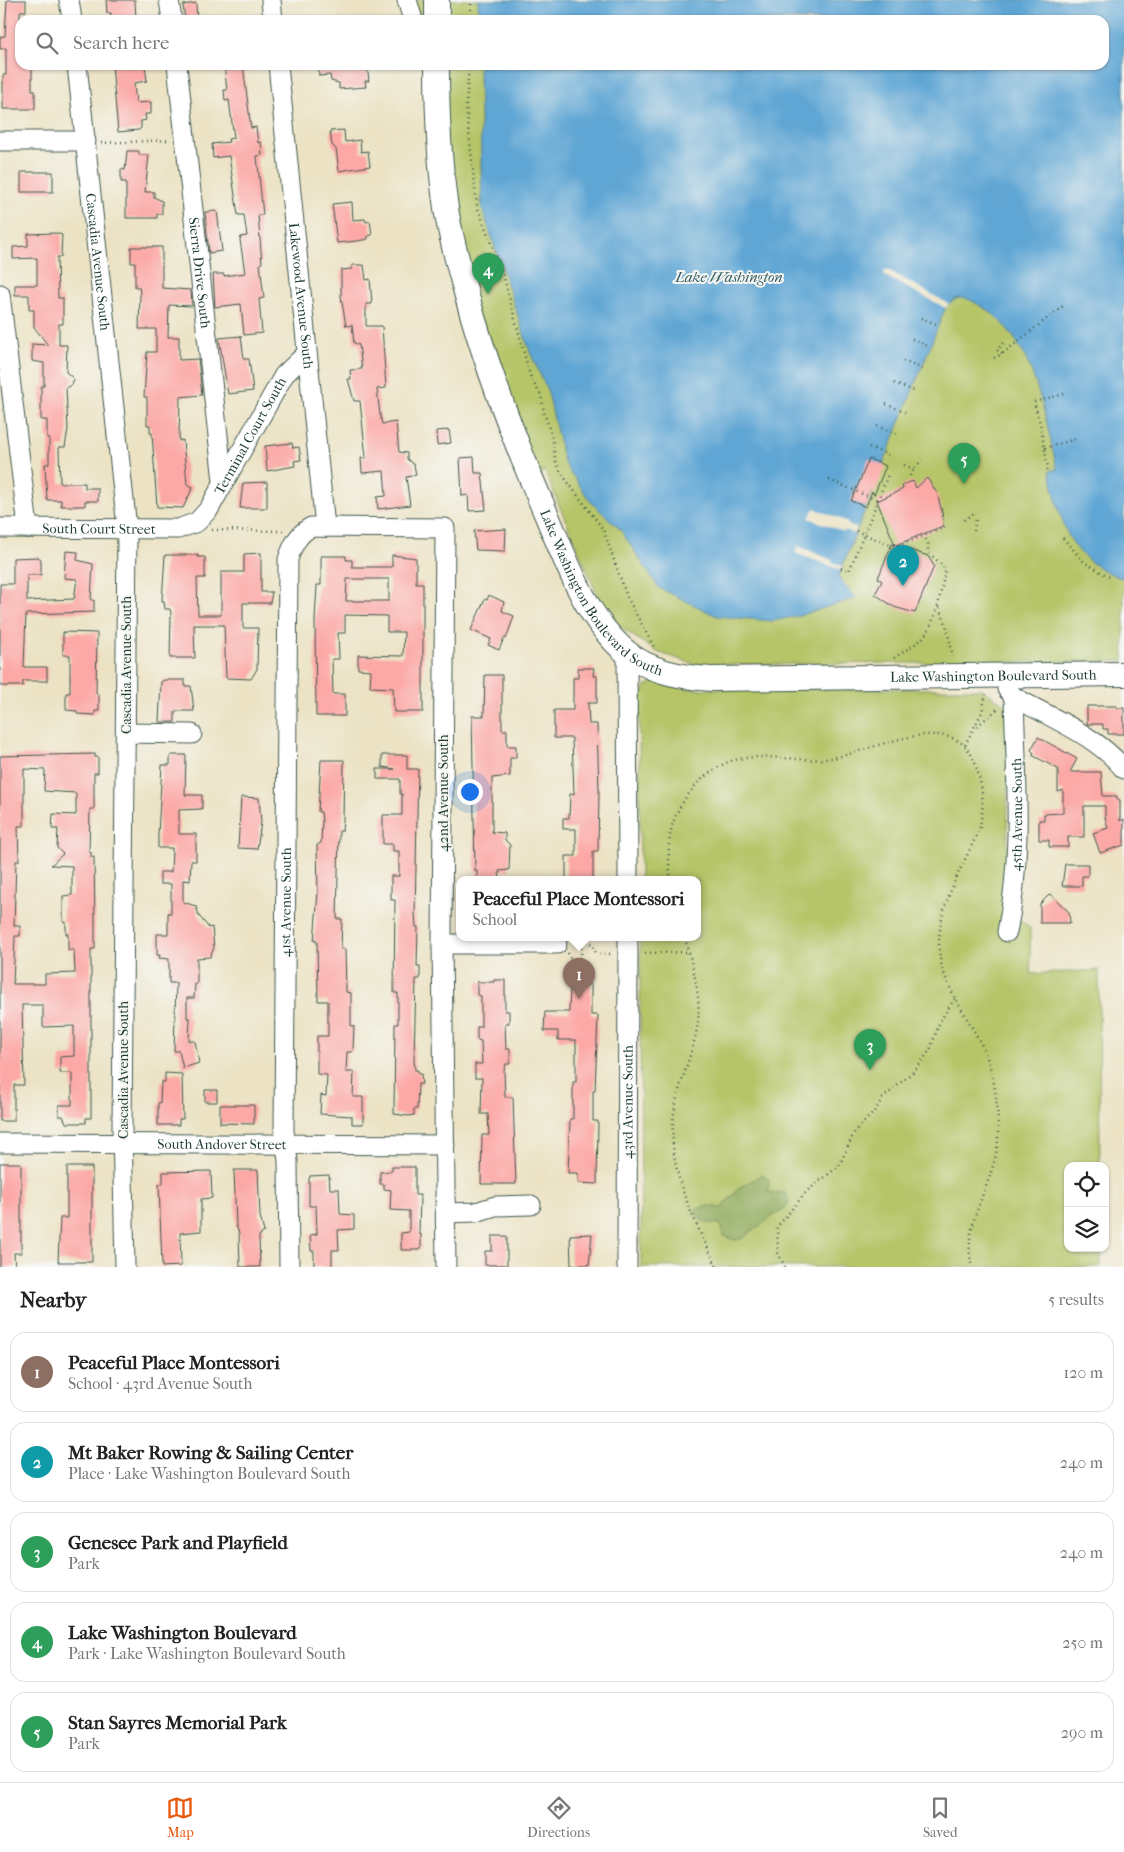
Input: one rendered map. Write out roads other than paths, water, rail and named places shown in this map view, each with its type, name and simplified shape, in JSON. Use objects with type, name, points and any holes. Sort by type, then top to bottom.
[{"type":"main road","points":[[437,0],[437,15]]},
{"type":"main road","name":"Lake Washington Boulevard South","points":[[435,70],[439,154],[446,210],[470,309],[493,382],[519,452],[582,595],[603,627],[627,653],[660,671],[687,678],[994,684],[1124,674]]},
{"type":"street","points":[[69,0],[71,15]]},
{"type":"street","points":[[170,0],[172,15]]},
{"type":"street","points":[[272,0],[274,15]]},
{"type":"street","points":[[407,0],[412,15]]},
{"type":"street","name":"Cascadia Avenue South","points":[[78,70],[92,142],[127,528],[123,1144],[125,1267]]},
{"type":"street","name":"Sierra Drive South","points":[[178,70],[224,481]]},
{"type":"street","name":"Lakewood Avenue South","points":[[278,70],[306,354],[326,527]]},
{"type":"street","points":[[0,141],[92,142]]},
{"type":"street","points":[[0,294],[2,327],[28,528]]},
{"type":"street","name":"Terminal Court South","points":[[203,526],[209,509],[224,481],[284,375],[306,354]]},
{"type":"street","name":"South Court Street","points":[[0,528],[178,529],[203,526]]},
{"type":"street","name":"41st Avenue South","points":[[289,1267],[286,1144],[288,559],[296,540],[303,532],[312,527],[326,527]]},
{"type":"street","name":"42nd Avenue South","points":[[326,527],[445,528],[442,944],[446,1267]]},
{"type":"street","points":[[627,653],[628,876]]},
{"type":"street","points":[[994,684],[1006,688],[1008,701],[1092,740],[1114,757],[1124,769]]},
{"type":"street","name":"45th Avenue South","points":[[1007,932],[1014,896],[1017,860],[1008,701]]},
{"type":"street","points":[[126,733],[192,734]]},
{"type":"street","name":"43rd Avenue South","points":[[627,1267],[628,941]]},
{"type":"street","points":[[442,944],[563,946]]},
{"type":"street","name":"South Andover Street","points":[[0,1143],[445,1146]]},
{"type":"street","points":[[446,1213],[476,1212],[495,1206],[531,1205]]},
{"type":"water","name":"Lake Washington","points":[[478,0],[1124,0],[1124,579],[1105,571],[1078,550],[1063,523],[1050,471],[1057,469],[1047,423],[1041,398],[1023,352],[1010,332],[994,315],[966,298],[958,298],[945,309],[838,577],[856,598],[798,616],[772,621],[717,616],[659,588],[620,529],[591,502],[564,463],[548,392],[530,352],[482,208],[479,70],[1109,70],[1109,15],[479,15]]},
{"type":"place","name":"Lake Washington Boulevard","points":[[488,294]]},
{"type":"place","name":"Stan Sayres Memorial Park","points":[[964,484]]},
{"type":"place","name":"Mt Baker Rowing & Sailing Center","points":[[903,586]]},
{"type":"place","name":"Peaceful Place Montessori","points":[[579,999]]},
{"type":"place","name":"Genesee Park and Playfield","points":[[870,1070]]}]
